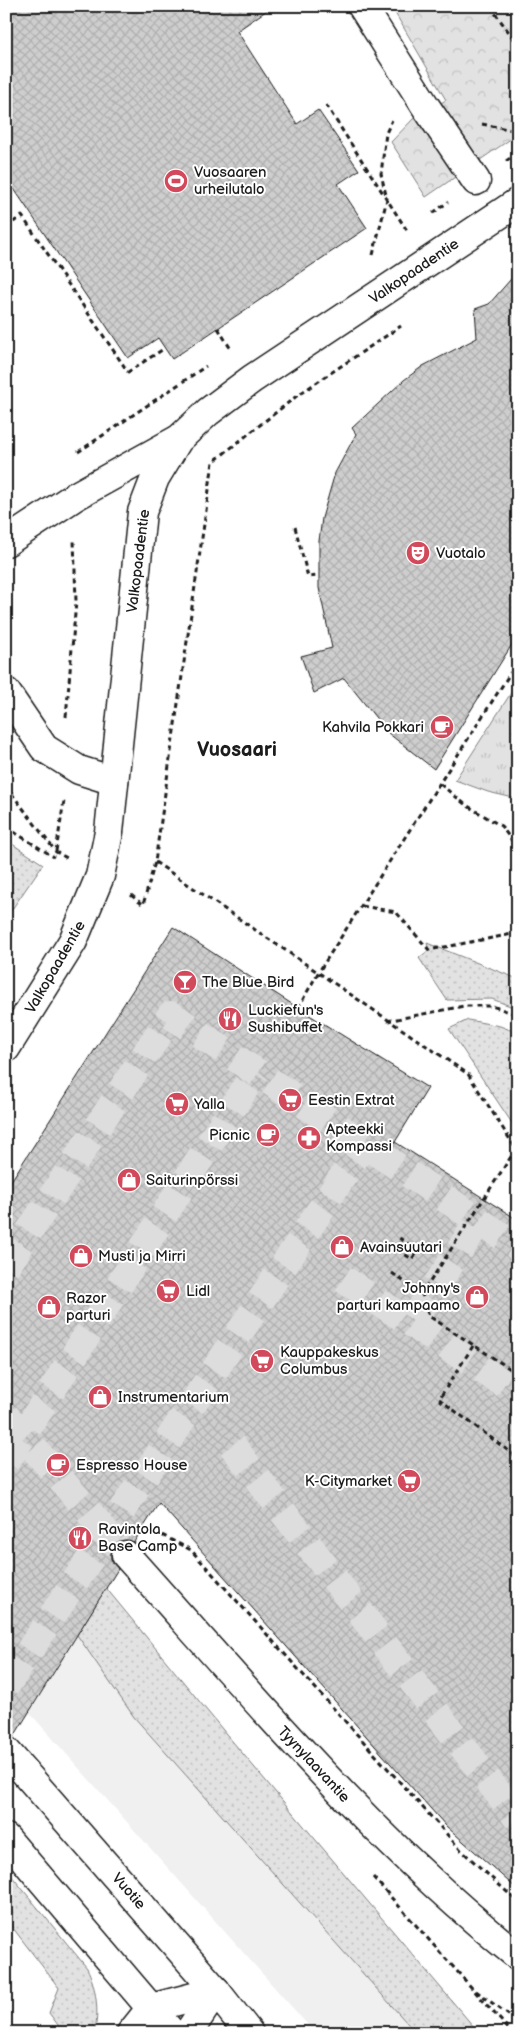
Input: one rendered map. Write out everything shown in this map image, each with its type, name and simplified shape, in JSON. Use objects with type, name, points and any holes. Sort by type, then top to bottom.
[{"type":"street","points":[[362,6],[476,181]]},
{"type":"street","name":"Valkopaadentie","points":[[6,1048],[74,941],[94,895],[109,832],[142,512],[155,478],[178,440],[208,412],[252,379],[518,202]]},
{"type":"street","points":[[6,542],[74,497],[178,440]]},
{"type":"street","points":[[6,692],[44,748],[79,770],[114,781]]},
{"type":"street","name":"Tyynylaavantie","points":[[126,1555],[338,1791],[414,1866],[482,1927],[518,1956]]},
{"type":"street","name":"Vuotie","points":[[6,1751],[216,1991],[249,2033]]},
{"type":"street","points":[[6,1838],[172,2033]]},
{"type":"street","points":[[131,2033],[151,2008],[216,1991]]},
{"type":"street","points":[[188,2033],[216,1991]]},
{"type":"path","points":[[490,6],[518,45]]},
{"type":"path","points":[[372,255],[387,199],[381,174],[386,134],[410,81]]},
{"type":"path","points":[[326,105],[408,232]]},
{"type":"path","points":[[6,227],[22,216],[128,372],[165,348]]},
{"type":"path","points":[[218,328],[232,349],[223,355]]},
{"type":"path","points":[[6,786],[56,852],[64,808],[62,761],[76,602],[74,497],[76,453],[207,366]]},
{"type":"path","points":[[124,890],[143,905],[155,862],[213,462],[298,394]]},
{"type":"path","points":[[295,527],[308,577],[318,576]]},
{"type":"path","points":[[298,1008],[318,973],[518,661]]},
{"type":"path","points":[[440,784],[466,805],[501,826],[518,849]]},
{"type":"path","points":[[6,827],[54,857]]},
{"type":"path","points":[[155,862],[387,1021],[468,1074],[517,1150],[422,1294]]},
{"type":"path","points":[[362,906],[396,912],[429,950],[518,933]]},
{"type":"path","points":[[387,1021],[464,1006],[492,1006],[518,1015]]},
{"type":"path","points":[[390,1245],[412,1259],[418,1250],[396,1236]]},
{"type":"path","points":[[392,1273],[422,1294],[429,1316],[518,1374]]},
{"type":"path","points":[[474,1346],[439,1399],[518,1458]]},
{"type":"path","points":[[152,1530],[191,1550],[460,1850],[518,1902]]},
{"type":"path","points":[[470,1986],[518,2022]]},
{"type":"shaded area","points":[[77,1635],[134,1717],[416,2033],[315,2033],[29,1712]]},
{"type":"green space","points":[[391,6],[518,6],[518,134],[426,197],[391,142],[413,119],[446,100]]},
{"type":"green space","points":[[518,682],[518,799],[488,792],[455,780]]},
{"type":"green space","points":[[6,840],[43,864],[6,918]]},
{"type":"green space","points":[[427,943],[518,979],[518,1009],[492,999],[447,1000],[419,958],[429,950]]},
{"type":"green space","points":[[468,1020],[500,1026],[518,1033],[518,1132],[449,1029]]},
{"type":"green space","points":[[106,1588],[227,1735],[479,2033],[416,2033],[134,1717],[77,1635]]},
{"type":"green space","points":[[6,1869],[87,1968],[93,1983],[97,2009],[94,2033],[64,2033],[49,2013],[59,1988],[6,1919]]},
{"type":"building","name":"Vuosaaren urheilutalo","points":[[6,6],[273,6],[237,31],[297,124],[318,110],[359,170],[338,184],[367,228],[172,359],[158,338],[128,358],[6,177]]},
{"type":"building","name":"Vuotalo","points":[[518,271],[518,635],[434,769],[388,733],[344,678],[314,693],[301,656],[332,648],[319,588],[319,541],[322,518],[335,473],[356,434],[352,428],[404,380],[423,366],[477,338],[475,309],[489,304]]},
{"type":"building","name":"Kauppakeskus Columbus","points":[[173,927],[298,1008],[428,1088],[395,1142],[518,1220],[518,1890],[446,1826],[159,1503],[134,1542],[122,1540],[116,1543],[111,1550],[111,1559],[118,1569],[13,1738],[6,1736],[6,1189]]},
{"type":"tunnel","points":[[6,1267],[171,1015],[518,1247]]},
{"type":"tunnel","points":[[6,1462],[256,1071]]},
{"type":"tunnel","points":[[6,1686],[364,1144]]},
{"type":"tunnel","points":[[343,1279],[411,1323],[479,1221]]},
{"type":"tunnel","points":[[411,1323],[518,1393]]},
{"type":"tunnel","points":[[6,1416],[118,1546]]},
{"type":"tunnel","points":[[232,1445],[518,1819]]},
{"type":"place","name":"Vuosaaren urheilutalo","points":[[176,181]]},
{"type":"place","name":"Vuotalo","points":[[418,553]]},
{"type":"place","name":"Kahvila Pokkari","points":[[442,727]]},
{"type":"place","name":"The Blue Bird","points":[[185,982]]},
{"type":"place","name":"Luckiefun's Sushibuffet","points":[[230,1019]]},
{"type":"place","name":"Eestin Extrat","points":[[290,1100]]},
{"type":"place","name":"Yalla","points":[[177,1104]]},
{"type":"place","name":"Picnic","points":[[268,1135]]},
{"type":"place","name":"Apteekki Kompassi","points":[[309,1138]]},
{"type":"place","name":"Saiturinpörssi","points":[[129,1180]]},
{"type":"place","name":"Avainsuutari","points":[[342,1247]]},
{"type":"place","name":"Musti ja Mirri","points":[[81,1256]]},
{"type":"place","name":"Lidl","points":[[168,1291]]},
{"type":"place","name":"Johnny's parturi kampaamo","points":[[477,1297]]},
{"type":"place","name":"Razor parturi","points":[[49,1307]]},
{"type":"place","name":"Kauppakeskus Columbus","points":[[262,1361]]},
{"type":"place","name":"Instrumentarium","points":[[100,1397]]},
{"type":"place","name":"Espresso House","points":[[58,1465]]},
{"type":"place","name":"K-Citymarket","points":[[409,1481]]},
{"type":"place","name":"Ravintola Base Camp","points":[[80,1538]]},
{"type":"district","name":"Vuosaari","points":[[237,749]]}]
